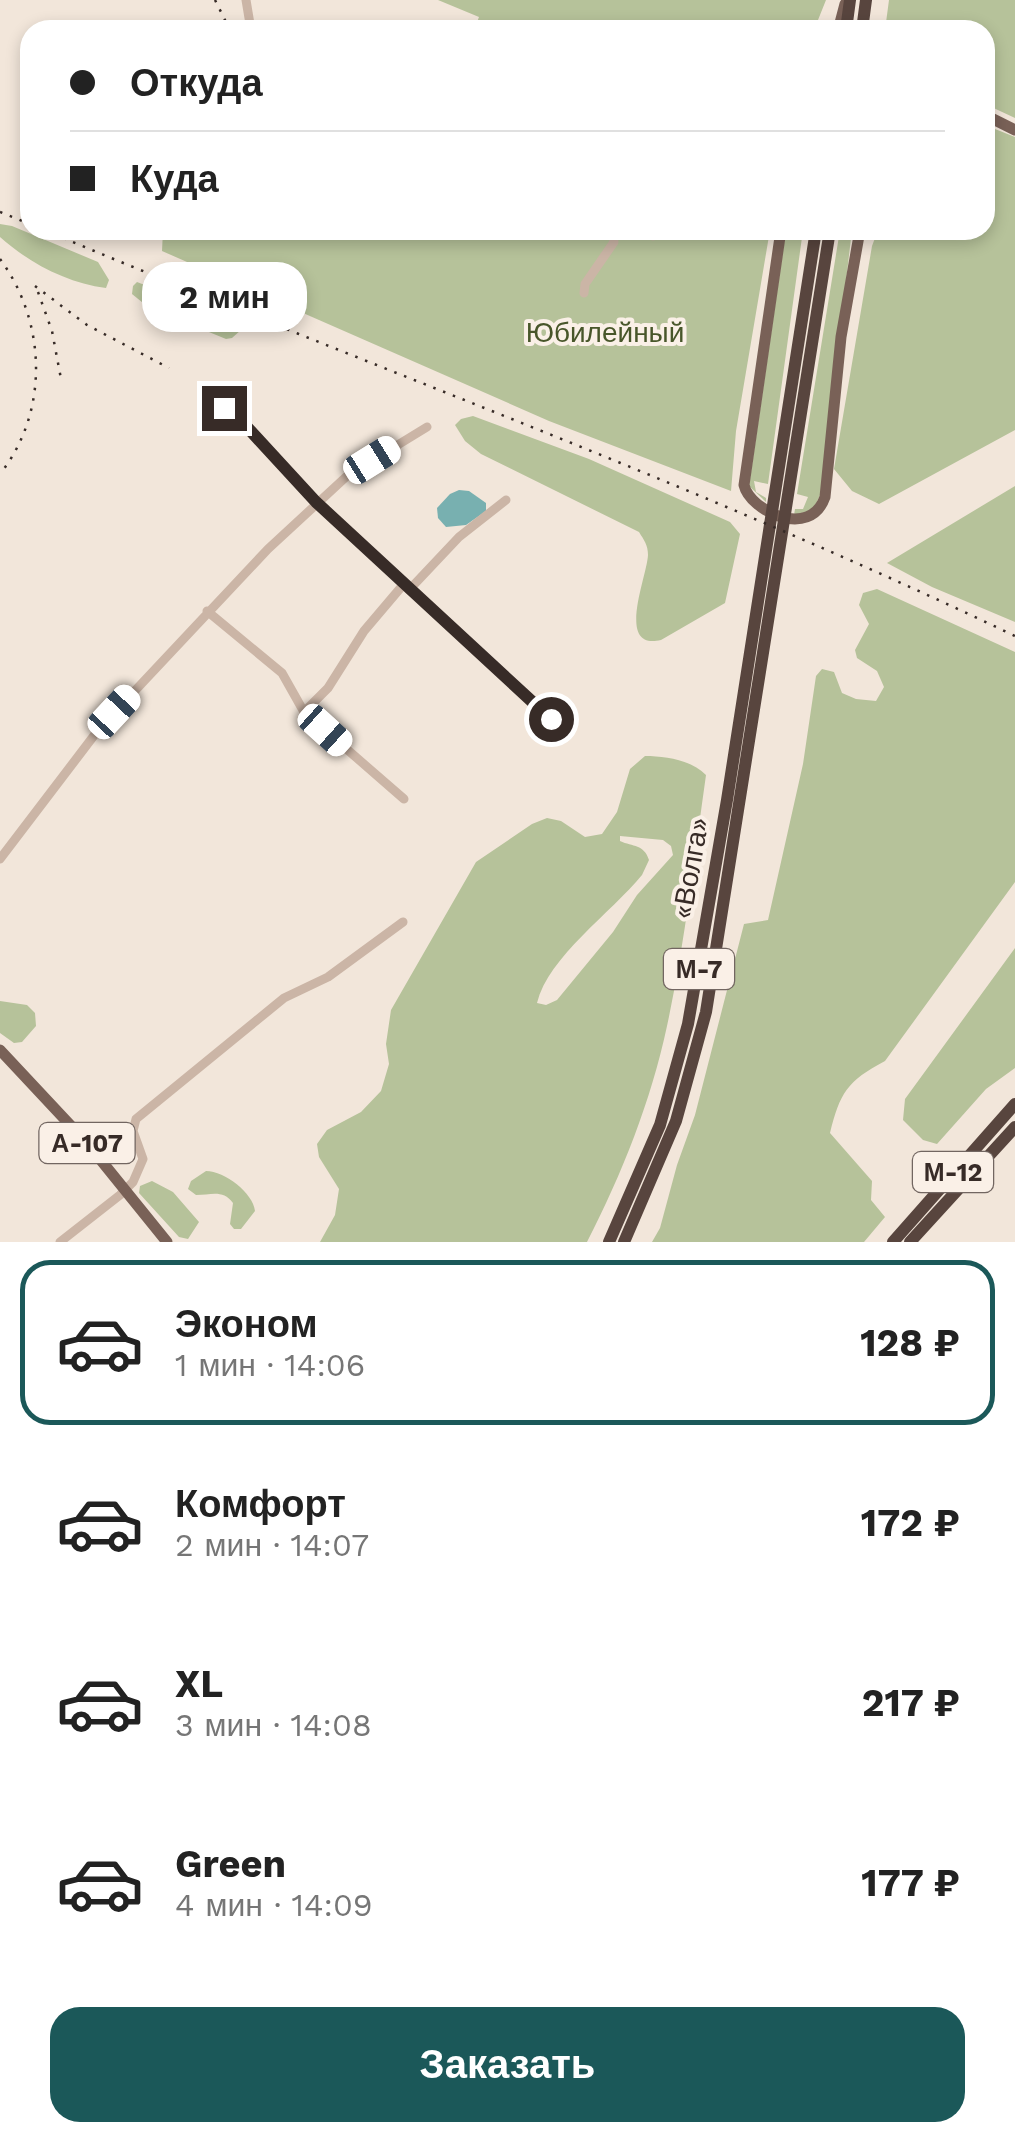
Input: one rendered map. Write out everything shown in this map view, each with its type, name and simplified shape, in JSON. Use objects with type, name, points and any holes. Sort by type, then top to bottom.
[{"type":"highway","name":"«Волга»","points":[[609,1242],[660,1125],[688,1024],[814,240]]},
{"type":"highway","name":"«Волга»","points":[[624,1242],[676,1121],[703,1026],[828,240]]},
{"type":"highway","name":"М-12","points":[[893,1242],[1015,1104]]},
{"type":"highway","name":"М-12","points":[[910,1242],[1015,1127]]},
{"type":"main road","points":[[780,240],[744,485],[757,504],[798,521],[817,513],[826,490],[841,337],[858,240]]},
{"type":"main road","name":"А-107","points":[[0,1050],[57,1110],[167,1242]]},
{"type":"street","points":[[584,293],[585,284],[614,240]]},
{"type":"street","points":[[224,408],[247,427],[316,502],[551,719]]},
{"type":"street","points":[[0,859],[99,729],[208,611],[316,502],[360,468],[427,427]]},
{"type":"street","points":[[304,712],[328,688],[364,631],[459,538],[506,500]]},
{"type":"street","points":[[208,611],[282,673],[304,712],[404,799]]},
{"type":"street","points":[[60,1242],[133,1182],[142,1159],[133,1131],[136,1119],[284,998],[328,978],[403,922]]},
{"type":"green space","points":[[438,0],[826,0],[818,20],[478,20],[479,17]]},
{"type":"green space","points":[[889,0],[1015,0],[1015,118],[995,109],[995,20],[886,20]]},
{"type":"green space","points":[[995,129],[1015,137],[1015,430],[879,504],[852,491],[834,469],[874,240],[995,240]]},
{"type":"green space","points":[[0,224],[12,226],[20,229],[20,240],[45,240],[98,262],[109,280],[106,288],[63,277],[0,237]]},
{"type":"green space","name":"Юбилейный","points":[[163,240],[768,240],[736,431],[731,491],[549,421],[162,251]]},
{"type":"green space","points":[[785,240],[802,240],[768,484],[754,481],[756,492],[766,502],[749,486]]},
{"type":"green space","points":[[838,240],[851,240],[821,493],[813,510],[794,515],[795,509],[803,509],[808,497],[797,494]]},
{"type":"green space","points":[[137,282],[229,318],[240,324],[241,330],[226,339],[148,307],[132,294]]},
{"type":"green space","points":[[473,416],[589,459],[730,522],[740,534],[725,603],[661,640],[647,640],[639,634],[636,624],[648,555],[639,532],[481,454],[465,441],[455,425]]},
{"type":"green space","points":[[1015,486],[1015,622],[887,563]]},
{"type":"green space","points":[[877,589],[1015,652],[1015,882],[885,1061],[854,1082],[837,1108],[830,1133],[872,1181],[871,1200],[885,1217],[864,1242],[652,1242],[660,1228],[695,1115],[744,924],[768,920],[803,764],[816,676],[822,669],[834,672],[842,693],[856,699],[876,701],[884,687],[877,671],[857,658],[855,650],[869,624],[859,605],[863,593]]},
{"type":"green space","points":[[645,756],[653,756],[686,762],[706,775],[679,964],[653,1082],[634,1137],[587,1242],[320,1242],[335,1215],[339,1189],[319,1157],[317,1144],[327,1130],[361,1112],[381,1091],[389,1064],[386,1044],[391,1010],[476,862],[547,818],[561,821],[585,837],[602,834],[617,812],[630,769]],"holes":[[[620,836],[663,840],[671,846],[673,855],[637,895],[613,932],[557,1000],[546,1005],[537,1003],[543,986],[567,952],[642,875],[649,860],[647,855],[620,841]]]},
{"type":"green space","points":[[1015,948],[1015,1068],[986,1089],[937,1144],[923,1140],[903,1120],[905,1099]]},
{"type":"green space","points":[[0,1001],[27,1005],[35,1013],[36,1026],[22,1042],[14,1043],[0,1033]]},
{"type":"green space","points":[[206,1171],[229,1179],[249,1197],[255,1211],[241,1229],[230,1224],[233,1203],[229,1199],[216,1194],[196,1195],[188,1189],[191,1181]]},
{"type":"green space","points":[[152,1181],[173,1192],[199,1222],[188,1239],[179,1237],[139,1193],[140,1186]]},
{"type":"water","points":[[459,490],[469,491],[486,503],[486,511],[466,525],[446,527],[438,518],[437,508]]},
{"type":"railway","points":[[215,0],[225,20]]},
{"type":"railway","points":[[0,212],[20,220]]},
{"type":"railway","points":[[68,240],[654,477],[896,580],[1015,636]]},
{"type":"railway","points":[[0,259],[26,310],[36,366],[28,423],[0,474]]},
{"type":"railway","points":[[35,286],[87,325],[169,368]]},
{"type":"railway","points":[[38,292],[52,331],[61,379]]},
{"type":"route","points":[[224,408],[247,427],[316,502],[551,719]]}]
